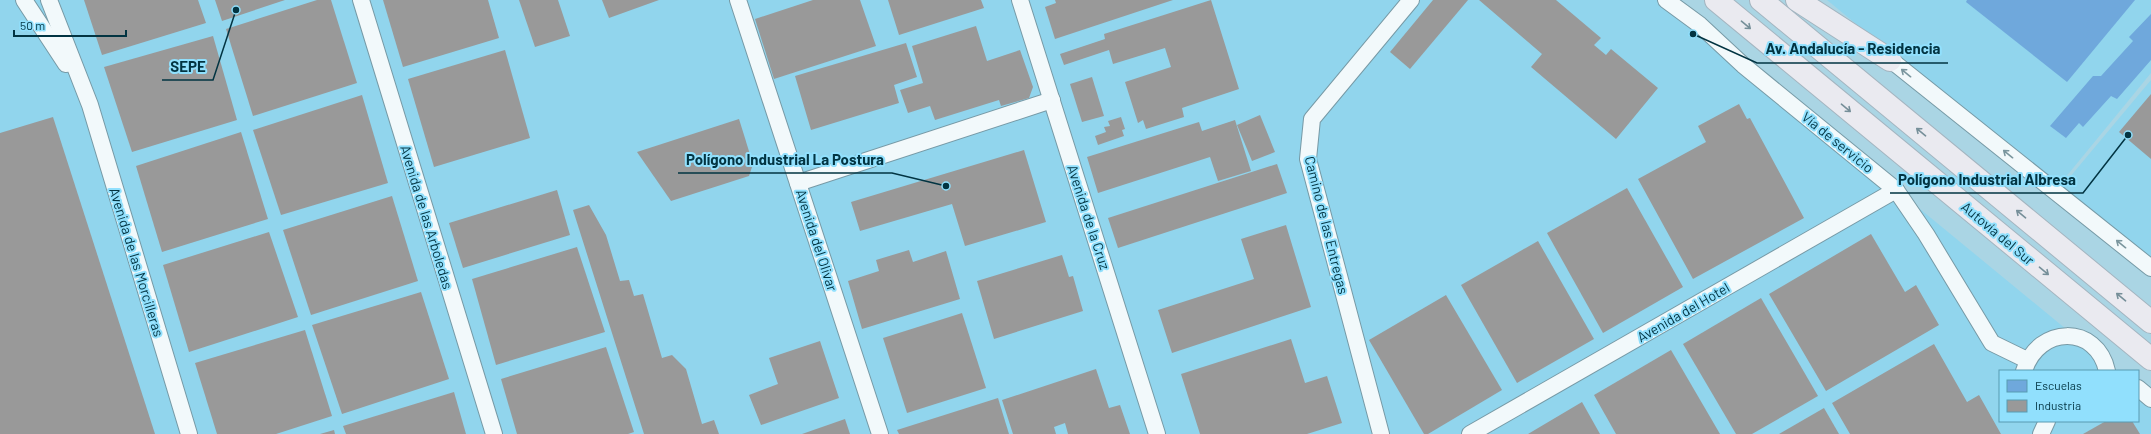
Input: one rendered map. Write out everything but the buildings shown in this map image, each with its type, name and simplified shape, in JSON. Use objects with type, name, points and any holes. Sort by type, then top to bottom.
[{"type":"highway","name":"Autovía del Sur","points":[[1716,0],[2151,359]]},
{"type":"highway","name":"Autovía del Sur","points":[[1761,0],[2151,322]]},
{"type":"highway","points":[[1797,0],[1890,60]]},
{"type":"street","points":[[24,0],[83,91]]},
{"type":"street","points":[[49,0],[83,91]]},
{"type":"street","name":"Avenida de las Arboledas","points":[[361,0],[494,434]]},
{"type":"street","name":"Avenida del Olivar","points":[[738,0],[880,434]]},
{"type":"street","name":"Avenida de la Cruz","points":[[1020,0],[1157,434]]},
{"type":"street","name":"Camino de las Entregas","points":[[1381,434],[1308,159],[1312,119],[1411,0]]},
{"type":"street","name":"Vía de servicio","points":[[1666,0],[1700,25],[1743,65],[1896,190],[1926,234],[1992,342],[2025,366]]},
{"type":"street","points":[[1815,0],[2151,268]]},
{"type":"street","name":"Avenida de las Morcilleras","points":[[83,91],[90,106],[189,434]]},
{"type":"street","points":[[798,183],[1052,100]]},
{"type":"street","name":"Avenida del Hotel","points":[[1470,434],[1896,190]]},
{"type":"street","points":[[2025,366],[2040,345],[2058,337],[2068,336],[2082,340],[2095,348],[2101,356],[2107,370]]},
{"type":"street","points":[[2139,389],[2151,399]]},
{"type":"street","points":[[2041,434],[2047,422]]},
{"type":"shaded area","points":[[0,0],[1666,0],[2116,370],[1999,370],[1999,422],[2139,422],[2139,389],[2151,399],[2151,434],[0,434]]},
{"type":"shaded area","points":[[1827,0],[2151,0],[2151,73],[2056,189]]},
{"type":"shaded area","points":[[2151,80],[2151,264],[2059,190]]},
{"type":"place","name":"SEPE","points":[[236,10]]},
{"type":"place","name":"Av. Andalucía - Residencia","points":[[1693,34]]},
{"type":"place","name":"Polígono Industrial Albresa","points":[[2128,135]]},
{"type":"place","name":"Polígono Industrial La Postura","points":[[946,186]]}]
